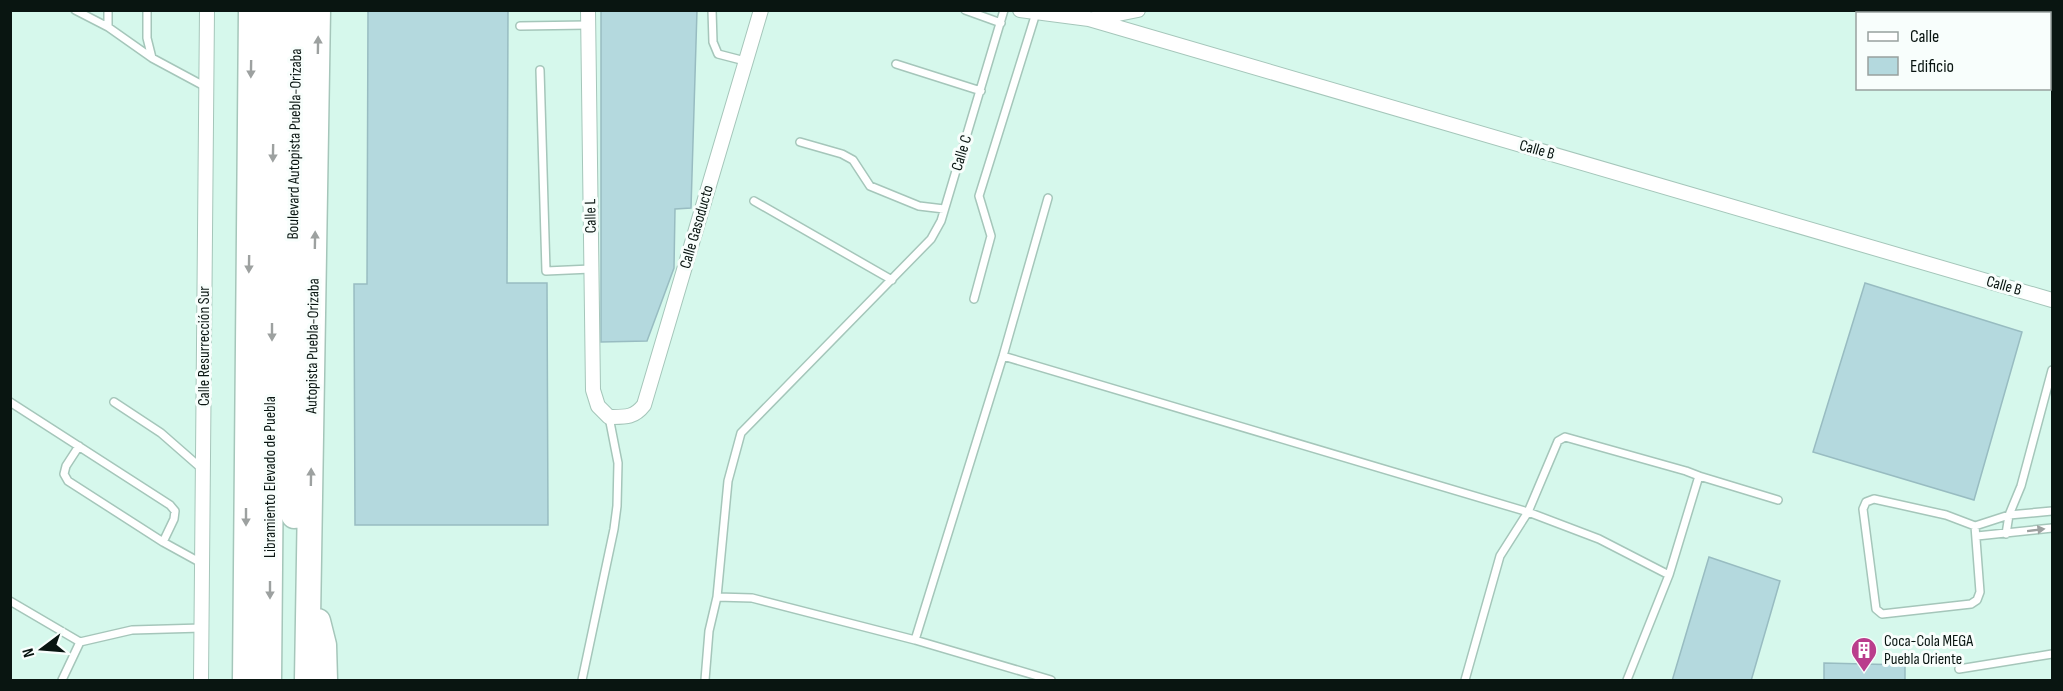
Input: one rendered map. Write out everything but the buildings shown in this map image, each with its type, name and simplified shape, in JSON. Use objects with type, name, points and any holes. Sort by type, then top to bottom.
[{"type":"highway","points":[[245,681],[251,10]]},
{"type":"highway","name":"Boulevard Autopista Puebla-Orizaba","points":[[275,10],[282,276]]},
{"type":"highway","name":"Boulevard Autopista Puebla-Orizaba","points":[[282,276],[296,10]]},
{"type":"highway","name":"Autopista Puebla-Orizaba","points":[[307,681],[318,10]]},
{"type":"highway","name":"Libramiento Elevado de Puebla","points":[[269,681],[282,276]]},
{"type":"highway","name":"Libramiento Elevado de Puebla","points":[[282,276],[294,519],[292,681]]},
{"type":"highway","points":[[309,599],[316,614],[324,645],[325,681]]},
{"type":"street","name":"Calle Resurrección Sur","points":[[201,681],[207,10]]},
{"type":"street","name":"Calle Gasoducto","points":[[609,417],[627,418],[637,414],[644,405],[760,10]]},
{"type":"street","name":"Calle B","points":[[1020,10],[1089,19],[2052,300]]},
{"type":"street","points":[[1089,19],[1138,10]]},
{"type":"street","name":"Calle L","points":[[588,18],[593,390],[598,406],[609,417]]},
{"type":"lane","points":[[75,10],[108,27],[152,58],[206,87]]},
{"type":"lane","points":[[108,10],[108,27]]},
{"type":"lane","points":[[147,10],[147,38],[152,58]]},
{"type":"lane","points":[[712,10],[712,42],[718,54],[746,61]]},
{"type":"lane","points":[[965,10],[1001,23]]},
{"type":"lane","name":"Calle C","points":[[705,681],[709,631],[717,597],[728,481],[741,433],[931,239],[944,209],[1004,10]]},
{"type":"lane","points":[[974,299],[991,236],[980,196],[1036,13]]},
{"type":"lane","points":[[520,26],[588,18]]},
{"type":"lane","points":[[896,64],[981,91]]},
{"type":"lane","points":[[540,70],[546,271],[591,269]]},
{"type":"lane","points":[[800,142],[842,154],[853,160],[870,186],[919,206],[944,209]]},
{"type":"lane","points":[[915,640],[1003,356],[1048,198]]},
{"type":"lane","points":[[754,201],[892,280]]},
{"type":"lane","points":[[1003,356],[1528,512],[1599,539],[1669,575]]},
{"type":"lane","points":[[2006,534],[2009,515],[2024,476],[2052,370]]},
{"type":"lane","points":[[10,402],[170,505],[175,511],[174,519],[163,542]]},
{"type":"lane","points":[[114,402],[161,433],[203,470]]},
{"type":"lane","points":[[582,681],[617,506],[618,463],[609,417]]},
{"type":"lane","points":[[1466,681],[1500,556],[1528,512],[1558,441],[1565,437],[1778,500]]},
{"type":"lane","points":[[79,446],[66,466],[64,474],[69,481],[163,542],[203,564]]},
{"type":"lane","points":[[1627,681],[1669,575],[1699,476]]},
{"type":"lane","points":[[1975,526],[1980,592],[1977,600],[1971,604],[1882,614],[1876,609],[1863,509],[1866,502],[1874,500],[1946,515],[1975,526],[2009,515],[2052,511]]},
{"type":"lane","points":[[1977,536],[2052,528]]},
{"type":"lane","points":[[717,597],[752,598],[915,640],[1051,681]]},
{"type":"lane","points":[[10,601],[80,642],[132,630],[202,628]]},
{"type":"lane","points":[[63,681],[80,642]]},
{"type":"lane","points":[[1959,669],[2052,654]]},
{"type":"place","name":"Coca-Cola MEGA Puebla Oriente","points":[[1864,673]]}]
